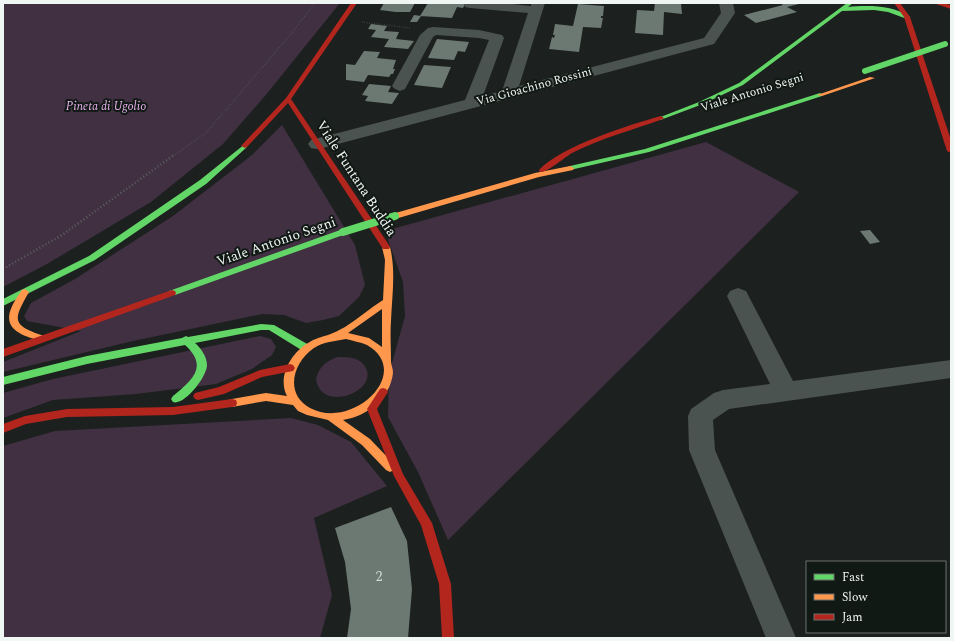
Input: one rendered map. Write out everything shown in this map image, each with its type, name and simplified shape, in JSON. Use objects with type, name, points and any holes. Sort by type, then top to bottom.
[{"type":"main road","points":[[3,303],[92,258],[203,182],[248,143],[288,99],[354,3]]},
{"type":"main road","points":[[538,175],[554,160],[595,139],[661,118],[724,93],[741,84],[850,3]]},
{"type":"main road","points":[[897,3],[907,17],[917,61],[951,151]]},
{"type":"main road","points":[[936,3],[951,7]]},
{"type":"main road","points":[[840,10],[858,6],[877,7],[907,17]]},
{"type":"main road","points":[[861,72],[948,43]]},
{"type":"main road","points":[[917,61],[930,61]]},
{"type":"main road","name":"Viale Antonio Segni","points":[[3,353],[41,338],[344,232],[538,175],[647,151],[876,77]]},
{"type":"main road","name":"Viale Funtana Buddia","points":[[288,99],[386,246],[390,260],[387,302],[387,358]]},
{"type":"main road","name":"Viale Antonio Segni","points":[[562,170],[618,148]]},
{"type":"main road","points":[[25,292],[16,302],[12,312],[12,322],[17,330],[27,336],[41,338]]},
{"type":"main road","points":[[383,392],[374,402],[361,410],[346,415],[331,417],[316,415],[304,410],[294,402],[289,391],[287,380],[290,368],[296,358],[306,348],[350,328],[387,302]]},
{"type":"main road","points":[[3,381],[87,360],[186,340],[261,327],[271,327],[306,348]]},
{"type":"main road","points":[[332,337],[346,336],[371,342],[380,349],[387,358],[390,369],[388,381],[372,409],[380,434],[399,476],[426,523],[446,584],[448,638]]},
{"type":"main road","points":[[168,401],[189,390],[198,378],[203,366],[202,356],[196,347],[186,340]]},
{"type":"main road","points":[[100,412],[204,396],[221,391],[260,374],[290,368]]},
{"type":"main road","points":[[3,429],[25,420],[67,413],[173,411],[217,406],[266,397],[294,402]]},
{"type":"main road","points":[[331,417],[366,442],[399,476]]},
{"type":"street","name":"Via Gioachino Rossini","points":[[317,144],[709,40],[728,13],[726,3]]},
{"type":"street","points":[[470,4],[537,6],[509,93]]},
{"type":"street","points":[[400,86],[427,35],[433,31],[478,34],[497,38],[472,103]]},
{"type":"street","points":[[738,296],[786,392]]},
{"type":"street","points":[[780,638],[702,450],[700,416],[723,400],[951,369]]},
{"type":"path","points":[[3,268],[62,235],[206,133],[290,35],[315,3]]},
{"type":"path","points":[[343,19],[433,31]]},
{"type":"green space","name":"Pineta di Ugolio","points":[[3,3],[340,3],[265,96],[223,144],[151,202],[47,264],[3,287]]},
{"type":"green space","points":[[282,125],[355,245],[365,285],[359,297],[339,316],[306,323],[284,315],[262,314],[133,341],[3,372],[3,362],[81,331],[27,321],[24,316],[31,303],[75,279],[173,216],[252,155]]},
{"type":"green space","points":[[706,142],[799,192],[448,540],[418,472],[388,417],[389,374],[405,316],[403,282],[385,231]]},
{"type":"green space","points":[[260,336],[271,339],[276,347],[272,355],[252,369],[216,384],[136,394],[53,400],[3,418],[3,393],[53,379]]},
{"type":"green space","points":[[338,357],[349,357],[359,360],[364,365],[368,374],[365,383],[358,390],[349,395],[338,397],[328,396],[320,390],[316,379],[319,371],[324,365],[330,360]]},
{"type":"green space","points":[[291,418],[318,425],[351,442],[387,486],[314,518],[332,595],[320,638],[3,638],[3,446],[55,431]]},
{"type":"building","points":[[384,3],[415,3],[410,12],[396,12],[380,10]]},
{"type":"building","points":[[428,3],[465,4],[463,8],[457,7],[452,18],[420,16]]},
{"type":"building","points":[[655,3],[681,3],[682,14],[664,12],[663,35],[635,33],[637,10],[654,11]]},
{"type":"building","points":[[780,3],[799,4],[787,7],[797,12],[756,23],[744,15],[783,5]]},
{"type":"building","points":[[578,4],[604,6],[603,16],[601,16],[601,18],[603,18],[601,28],[583,27],[579,52],[549,49],[552,37],[554,38],[555,35],[553,35],[555,24],[573,26]]},
{"type":"building","points":[[414,15],[421,16],[417,22],[410,22]]},
{"type":"building","points":[[371,24],[387,26],[384,31],[399,32],[396,39],[414,41],[408,49],[384,47],[389,39],[371,37],[376,30],[368,29]]},
{"type":"building","points":[[437,39],[469,42],[465,52],[458,51],[454,60],[428,58]]},
{"type":"building","points":[[364,51],[380,52],[377,58],[396,60],[393,74],[389,77],[368,75],[364,82],[346,80],[346,64],[355,65]]},
{"type":"building","points":[[424,65],[451,67],[442,88],[414,85]]},
{"type":"building","points":[[369,84],[391,86],[388,92],[399,93],[392,104],[365,101],[368,96],[362,95]]},
{"type":"building","points":[[870,230],[880,242],[870,244],[860,231]]},
{"type":"building","points":[[391,507],[407,541],[412,589],[408,638],[347,638],[351,609],[345,562],[335,528]]},
{"type":"traffic: fast","points":[[661,118],[701,103],[741,84],[850,3]]},
{"type":"traffic: fast","points":[[840,10],[874,8],[890,11],[907,17]]},
{"type":"traffic: fast","points":[[865,71],[945,44]]},
{"type":"traffic: fast","points":[[570,168],[647,151],[820,95]]},
{"type":"traffic: fast","points":[[3,303],[92,258],[203,182],[245,146]]},
{"type":"traffic: fast","points":[[343,232],[395,216]]},
{"type":"traffic: fast","points":[[172,293],[343,232]]},
{"type":"traffic: fast","points":[[3,381],[87,360],[261,327],[271,327],[306,348]]},
{"type":"traffic: fast","points":[[176,399],[192,385],[198,378],[201,371],[202,364],[200,356],[195,348],[186,340]]},
{"type":"traffic: slow","points":[[820,95],[872,78]]},
{"type":"traffic: slow","points":[[395,216],[538,175],[570,168]]},
{"type":"traffic: slow","points":[[386,247],[389,260],[386,327],[387,358]]},
{"type":"traffic: slow","points":[[25,292],[15,309],[13,316],[14,322],[22,331],[41,338]]},
{"type":"traffic: slow","points":[[333,337],[350,328],[387,301]]},
{"type":"traffic: slow","points":[[346,336],[369,342],[381,352],[386,361],[388,371],[387,381],[376,399],[357,412],[341,416],[322,416],[307,411],[295,401],[290,393],[289,375],[292,367],[303,351],[311,345],[319,341],[346,336]]},
{"type":"traffic: slow","points":[[232,403],[266,397],[294,401]]},
{"type":"traffic: slow","points":[[331,417],[366,442],[390,467]]},
{"type":"traffic: jam","points":[[245,146],[288,99],[354,3]]},
{"type":"traffic: jam","points":[[897,3],[907,17],[951,151]]},
{"type":"traffic: jam","points":[[936,3],[951,7]]},
{"type":"traffic: jam","points":[[288,99],[386,247]]},
{"type":"traffic: jam","points":[[543,170],[556,160],[584,145],[661,118]]},
{"type":"traffic: jam","points":[[3,353],[172,293]]},
{"type":"traffic: jam","points":[[198,396],[221,391],[260,374],[290,368]]},
{"type":"traffic: jam","points":[[383,392],[372,409],[399,476],[426,523],[445,584],[448,638]]},
{"type":"traffic: jam","points":[[3,429],[25,420],[67,413],[173,411],[232,403]]}]
